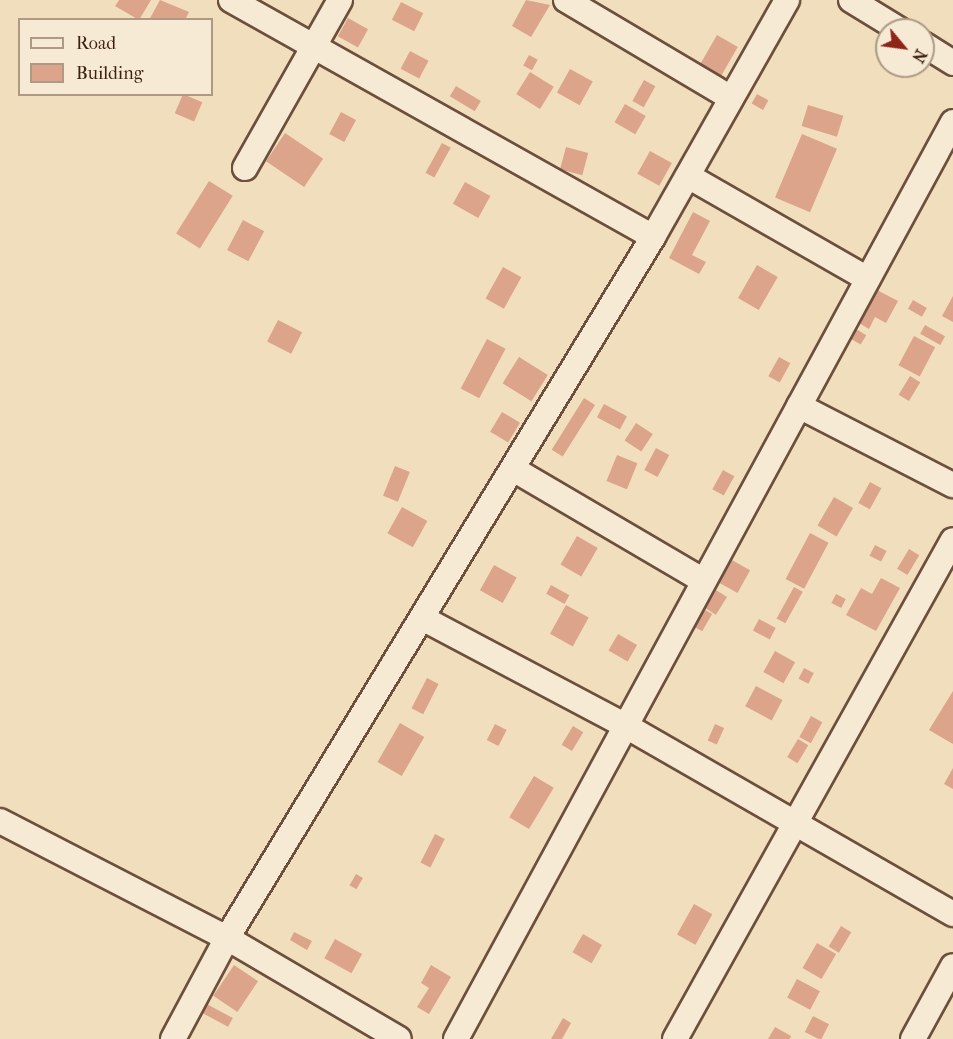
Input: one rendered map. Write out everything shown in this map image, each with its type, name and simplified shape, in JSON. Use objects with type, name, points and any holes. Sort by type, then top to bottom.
[{"type":"street","points":[[231,0],[653,237]]},
{"type":"street","points":[[245,168],[340,0]]},
{"type":"street","points":[[566,0],[731,99]]},
{"type":"street","points":[[173,1039],[227,938],[653,237],[787,0]]},
{"type":"street","points":[[851,0],[880,18]]},
{"type":"street","points":[[935,52],[953,63]]},
{"type":"street","points":[[456,1039],[953,122]]},
{"type":"street","points":[[688,176],[868,279]]},
{"type":"street","points":[[799,406],[953,485]]},
{"type":"street","points":[[513,469],[704,581]]},
{"type":"street","points":[[675,1039],[953,540]]},
{"type":"street","points":[[422,618],[626,726],[953,914]]},
{"type":"street","points":[[0,822],[227,938],[399,1039]]},
{"type":"street","points":[[912,1039],[953,966]]},
{"type":"building","points":[[119,0],[151,0],[140,18],[136,18],[115,6]]},
{"type":"building","points":[[160,0],[189,12],[186,18],[150,18]]},
{"type":"building","points":[[526,0],[550,5],[531,37],[512,26]]},
{"type":"building","points":[[401,2],[423,13],[414,31],[392,20]]},
{"type":"building","points":[[348,18],[368,29],[358,48],[338,36]]},
{"type":"building","points":[[717,35],[738,47],[721,76],[700,64]]},
{"type":"building","points":[[410,51],[429,61],[419,79],[401,69]]},
{"type":"building","points":[[529,55],[538,60],[532,70],[523,65]]},
{"type":"building","points":[[570,69],[593,82],[580,105],[557,93]]},
{"type":"building","points":[[530,72],[554,87],[540,109],[516,94]]},
{"type":"building","points":[[644,80],[655,86],[644,107],[632,101]]},
{"type":"building","points":[[456,86],[481,101],[475,111],[450,96]]},
{"type":"building","points":[[757,94],[768,100],[763,110],[752,104]]},
{"type":"building","points":[[182,96],[202,102],[194,122],[175,113]]},
{"type":"building","points":[[625,104],[646,116],[635,134],[614,122]]},
{"type":"building","points":[[808,105],[843,116],[837,137],[802,126]]},
{"type":"building","points":[[341,112],[356,120],[344,142],[329,134]]},
{"type":"building","points":[[285,133],[323,159],[304,187],[266,161]]},
{"type":"building","points":[[802,134],[837,149],[810,212],[775,198]]},
{"type":"building","points":[[442,143],[451,148],[434,178],[426,173]]},
{"type":"building","points":[[566,147],[588,153],[582,175],[560,169]]},
{"type":"building","points":[[650,151],[672,163],[659,186],[637,174]]},
{"type":"building","points":[[209,181],[233,196],[200,248],[176,234]]},
{"type":"building","points":[[465,182],[490,196],[478,218],[453,204]]},
{"type":"building","points":[[693,212],[710,221],[692,255],[706,262],[699,274],[669,258]]},
{"type":"building","points":[[243,220],[264,231],[248,261],[227,250]]},
{"type":"building","points":[[757,265],[778,277],[759,310],[738,298]]},
{"type":"building","points":[[503,267],[521,277],[504,309],[486,298]]},
{"type":"building","points":[[877,290],[898,301],[886,323],[875,317],[869,329],[859,323]]},
{"type":"building","points":[[953,296],[953,322],[942,316]]},
{"type":"building","points":[[913,300],[927,308],[922,317],[908,309]]},
{"type":"building","points":[[278,320],[302,332],[291,354],[267,341]]},
{"type":"building","points":[[925,325],[945,336],[940,345],[920,334]]},
{"type":"building","points":[[856,329],[866,335],[861,345],[850,338]]},
{"type":"building","points":[[914,336],[935,347],[920,376],[899,365]]},
{"type":"building","points":[[487,339],[506,349],[479,398],[461,388]]},
{"type":"building","points":[[519,357],[548,375],[531,401],[503,383]]},
{"type":"building","points":[[779,357],[790,363],[780,383],[768,376]]},
{"type":"building","points":[[910,376],[920,382],[909,401],[899,395]]},
{"type":"building","points":[[584,398],[595,405],[563,457],[552,450]]},
{"type":"building","points":[[604,404],[627,416],[620,429],[597,417]]},
{"type":"building","points":[[502,412],[520,423],[508,443],[490,432]]},
{"type":"building","points":[[636,423],[653,434],[641,452],[625,441]]},
{"type":"building","points":[[656,448],[669,455],[658,477],[644,470]]},
{"type":"building","points":[[617,455],[637,463],[627,489],[607,481]]},
{"type":"building","points":[[395,466],[410,472],[398,502],[383,496]]},
{"type":"building","points":[[723,470],[734,476],[724,496],[712,489]]},
{"type":"building","points":[[870,482],[881,488],[870,509],[858,503]]},
{"type":"building","points":[[834,497],[853,508],[837,537],[818,526]]},
{"type":"building","points":[[402,507],[427,521],[413,547],[387,533]]},
{"type":"building","points":[[810,533],[829,543],[804,589],[786,579]]},
{"type":"building","points":[[577,536],[598,548],[581,577],[560,565]]},
{"type":"building","points":[[875,545],[887,551],[881,562],[870,556]]},
{"type":"building","points":[[909,549],[919,555],[907,575],[897,569]]},
{"type":"building","points":[[730,559],[750,570],[738,593],[717,582]]},
{"type":"building","points":[[494,565],[517,578],[503,603],[480,590]]},
{"type":"building","points":[[881,578],[900,588],[876,631],[846,615],[861,588],[872,594]]},
{"type":"building","points":[[551,585],[569,595],[565,604],[546,594]]},
{"type":"building","points":[[794,587],[803,592],[785,623],[777,618]]},
{"type":"building","points":[[716,590],[727,597],[716,615],[705,608]]},
{"type":"building","points":[[836,594],[846,599],[841,608],[831,603]]},
{"type":"building","points":[[566,605],[589,618],[573,646],[550,634]]},
{"type":"building","points":[[700,607],[712,614],[702,631],[690,624]]},
{"type":"building","points":[[759,619],[776,628],[770,639],[753,630]]},
{"type":"building","points":[[618,634],[637,645],[628,661],[608,650]]},
{"type":"building","points":[[775,651],[795,662],[783,683],[763,672]]},
{"type":"building","points":[[804,668],[814,673],[808,684],[799,679]]},
{"type":"building","points":[[427,678],[439,684],[423,714],[412,708]]},
{"type":"building","points":[[756,686],[782,700],[772,720],[745,706]]},
{"type":"building","points":[[953,691],[953,744],[929,730]]},
{"type":"building","points":[[811,716],[822,722],[811,743],[799,737]]},
{"type":"building","points":[[400,723],[424,737],[402,776],[378,762]]},
{"type":"building","points":[[495,724],[507,730],[498,746],[487,740]]},
{"type":"building","points":[[715,724],[724,728],[717,745],[708,740]]},
{"type":"building","points":[[573,726],[583,732],[572,751],[562,745]]},
{"type":"building","points":[[798,739],[808,745],[797,763],[787,757]]},
{"type":"building","points":[[953,768],[953,789],[944,784]]},
{"type":"building","points":[[534,776],[554,788],[529,829],[509,817]]},
{"type":"building","points":[[435,834],[445,839],[430,868],[420,863]]},
{"type":"building","points":[[356,874],[363,878],[356,889],[350,885]]},
{"type":"building","points":[[694,904],[712,914],[695,945],[677,935]]},
{"type":"building","points":[[841,926],[851,932],[839,953],[829,947]]},
{"type":"building","points":[[294,932],[312,941],[307,950],[290,940]]},
{"type":"building","points":[[583,934],[602,945],[592,963],[572,952]]},
{"type":"building","points":[[335,939],[362,954],[351,973],[324,958]]},
{"type":"building","points":[[817,943],[836,954],[822,979],[802,968]]},
{"type":"building","points":[[234,965],[258,981],[237,1012],[213,996]]},
{"type":"building","points":[[431,965],[451,977],[429,1014],[417,1007],[429,988],[421,983]]},
{"type":"building","points":[[797,979],[820,991],[810,1010],[787,998]]},
{"type":"building","points":[[201,1001],[233,1018],[228,1027],[196,1010]]},
{"type":"building","points":[[813,1016],[829,1024],[821,1039],[805,1032]]},
{"type":"building","points":[[563,1018],[571,1023],[562,1039],[551,1039]]},
{"type":"building","points":[[775,1027],[791,1036],[790,1039],[768,1039]]}]
